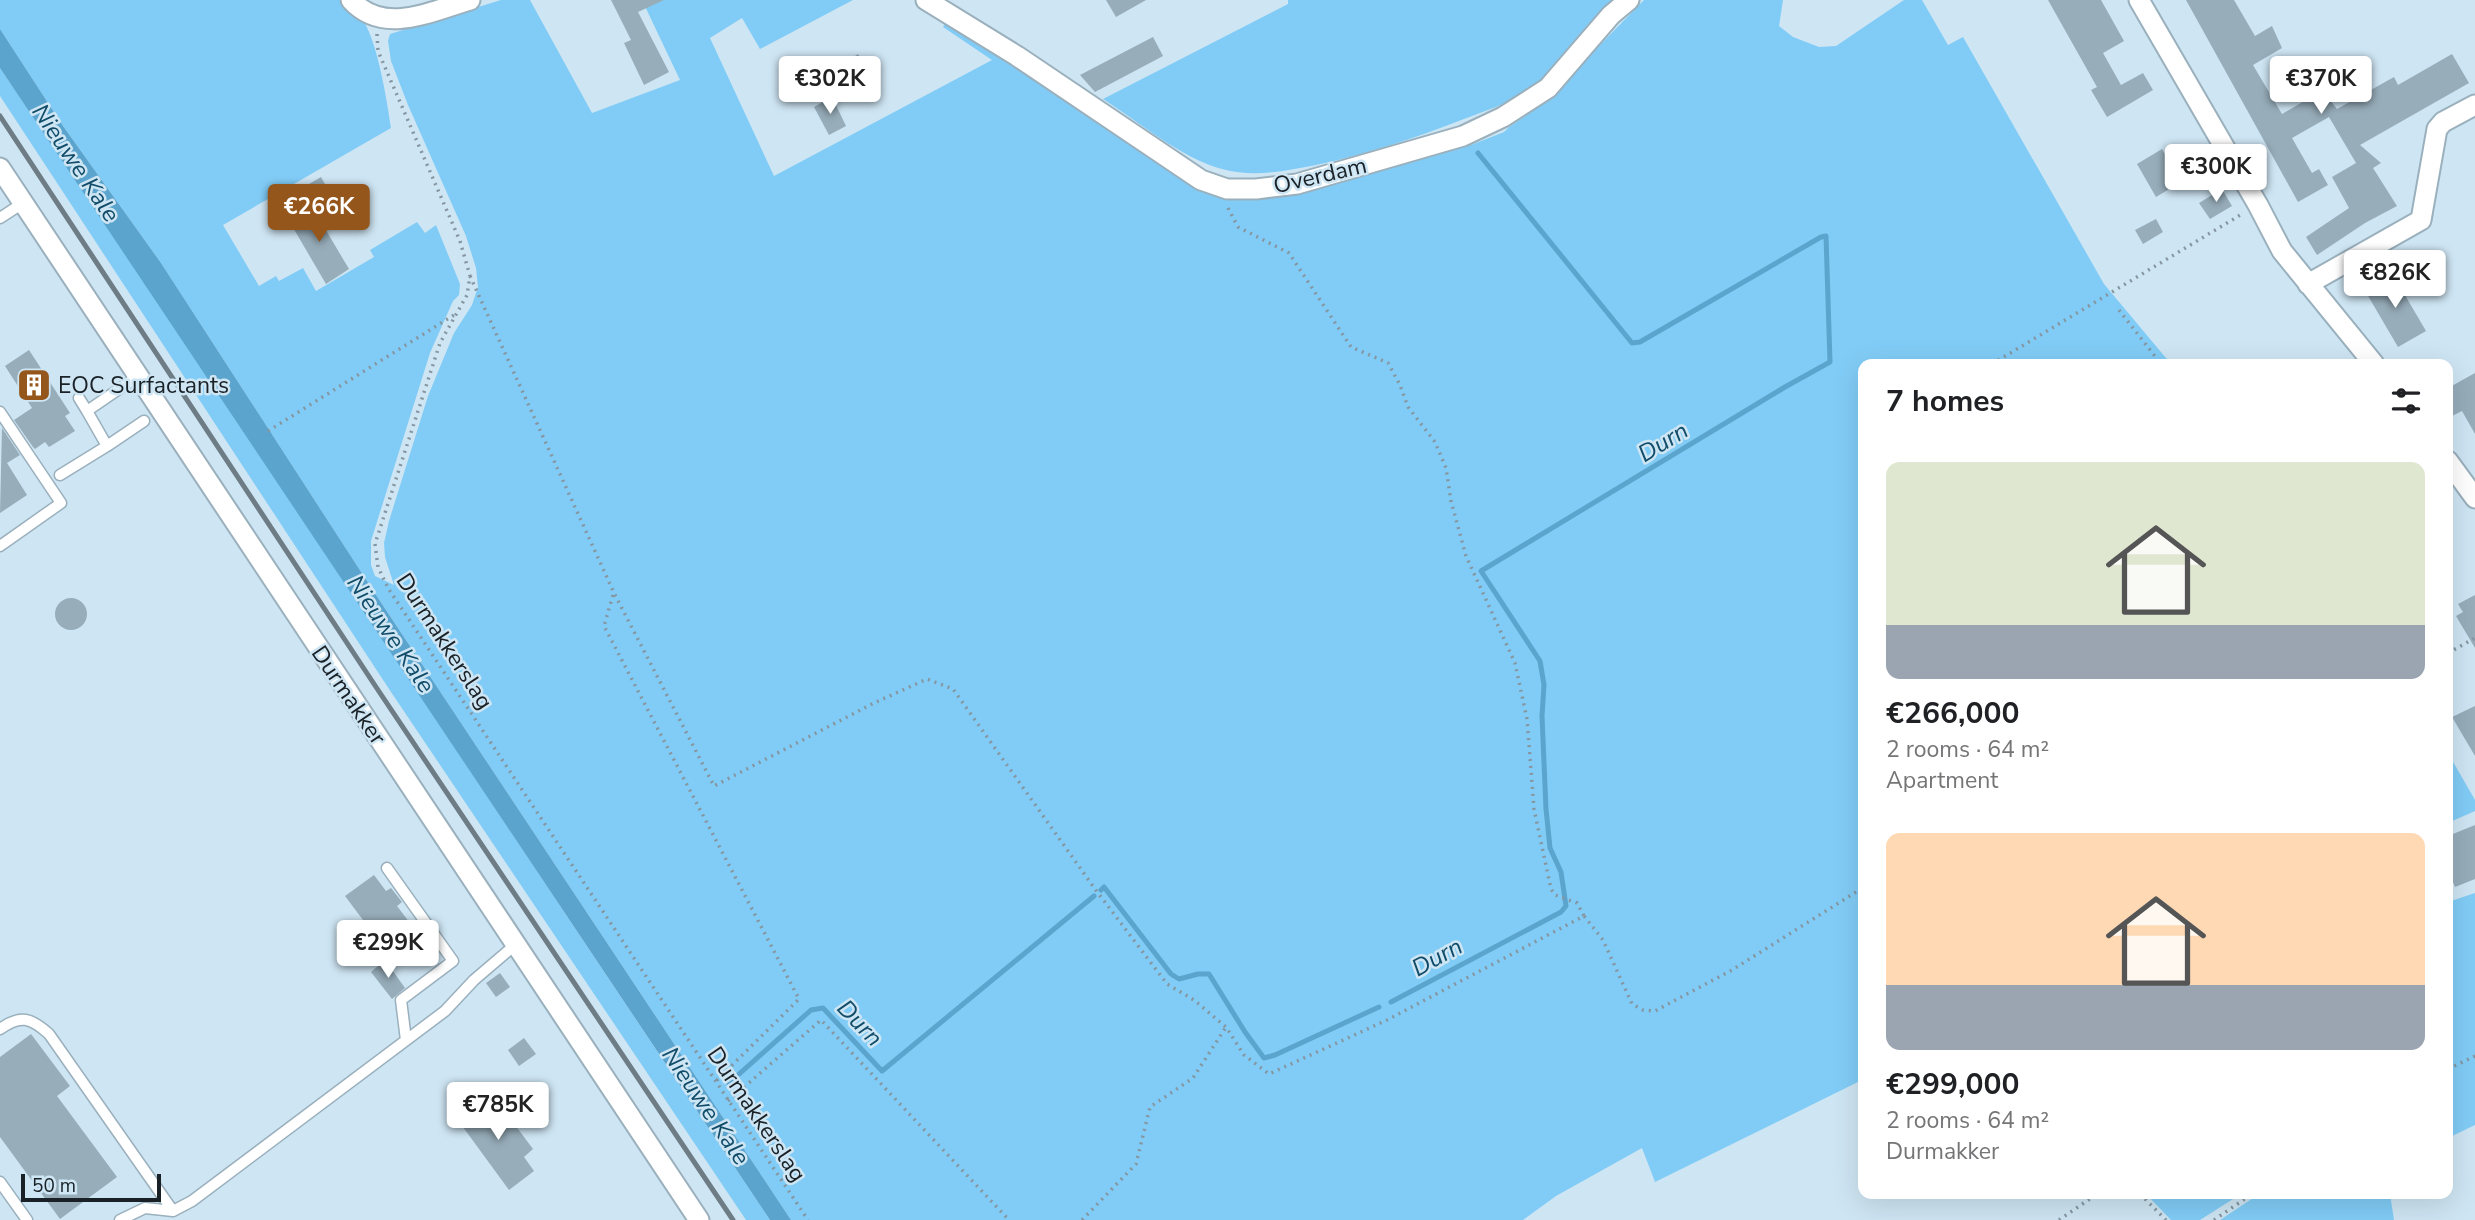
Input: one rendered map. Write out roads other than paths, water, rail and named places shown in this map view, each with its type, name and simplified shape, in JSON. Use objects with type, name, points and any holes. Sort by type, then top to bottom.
[{"type":"street","points":[[351,0],[376,18],[394,20],[470,0]]},
{"type":"street","name":"Overdam","points":[[926,0],[1017,56],[1201,180],[1227,189],[1297,184],[1415,152],[1463,136],[1493,122],[1548,88],[1611,15],[1629,0]]},
{"type":"street","points":[[2139,0],[2282,251],[2370,359]]},
{"type":"street","points":[[2308,284],[2421,220],[2437,129],[2443,122],[2475,104]]},
{"type":"street","name":"Durmakker","points":[[0,168],[699,1220]]},
{"type":"street","points":[[2453,468],[2475,498]]},
{"type":"lane","points":[[0,218],[23,203]]},
{"type":"lane","points":[[87,411],[138,376]]},
{"type":"lane","points":[[79,398],[107,446]]},
{"type":"lane","points":[[0,412],[61,503],[0,546]]},
{"type":"lane","points":[[60,475],[144,421]]},
{"type":"lane","points":[[387,868],[453,961],[401,1000],[406,1040]]},
{"type":"lane","points":[[120,1220],[145,1209],[173,1211],[192,1201],[445,1010],[474,980],[515,945]]},
{"type":"lane","points":[[0,1029],[13,1020],[34,1021],[49,1034],[173,1211]]},
{"type":"lane","points":[[0,1182],[27,1220]]},
{"type":"water","name":"Nieuwe Kale","points":[[0,29],[63,126],[161,263],[376,595],[791,1220],[770,1220],[0,68]]},
{"type":"waterway","name":"Durn","points":[[1391,1002],[1561,912],[1566,906],[1561,872],[1550,848],[1542,716],[1544,685],[1540,661],[1481,571],[1830,362],[1826,236],[1640,342],[1632,343],[1478,153]]},
{"type":"waterway","name":"Durn","points":[[1101,890],[1104,887],[1171,974],[1179,979],[1209,974],[1264,1058],[1379,1007]]},
{"type":"waterway","name":"Durn","points":[[729,1083],[811,1010],[823,1008],[882,1071],[1094,896]]},
{"type":"railway","points":[[0,116],[376,687],[733,1220]]},
{"type":"place","name":"EOC Surfactants","points":[[34,385]]}]
